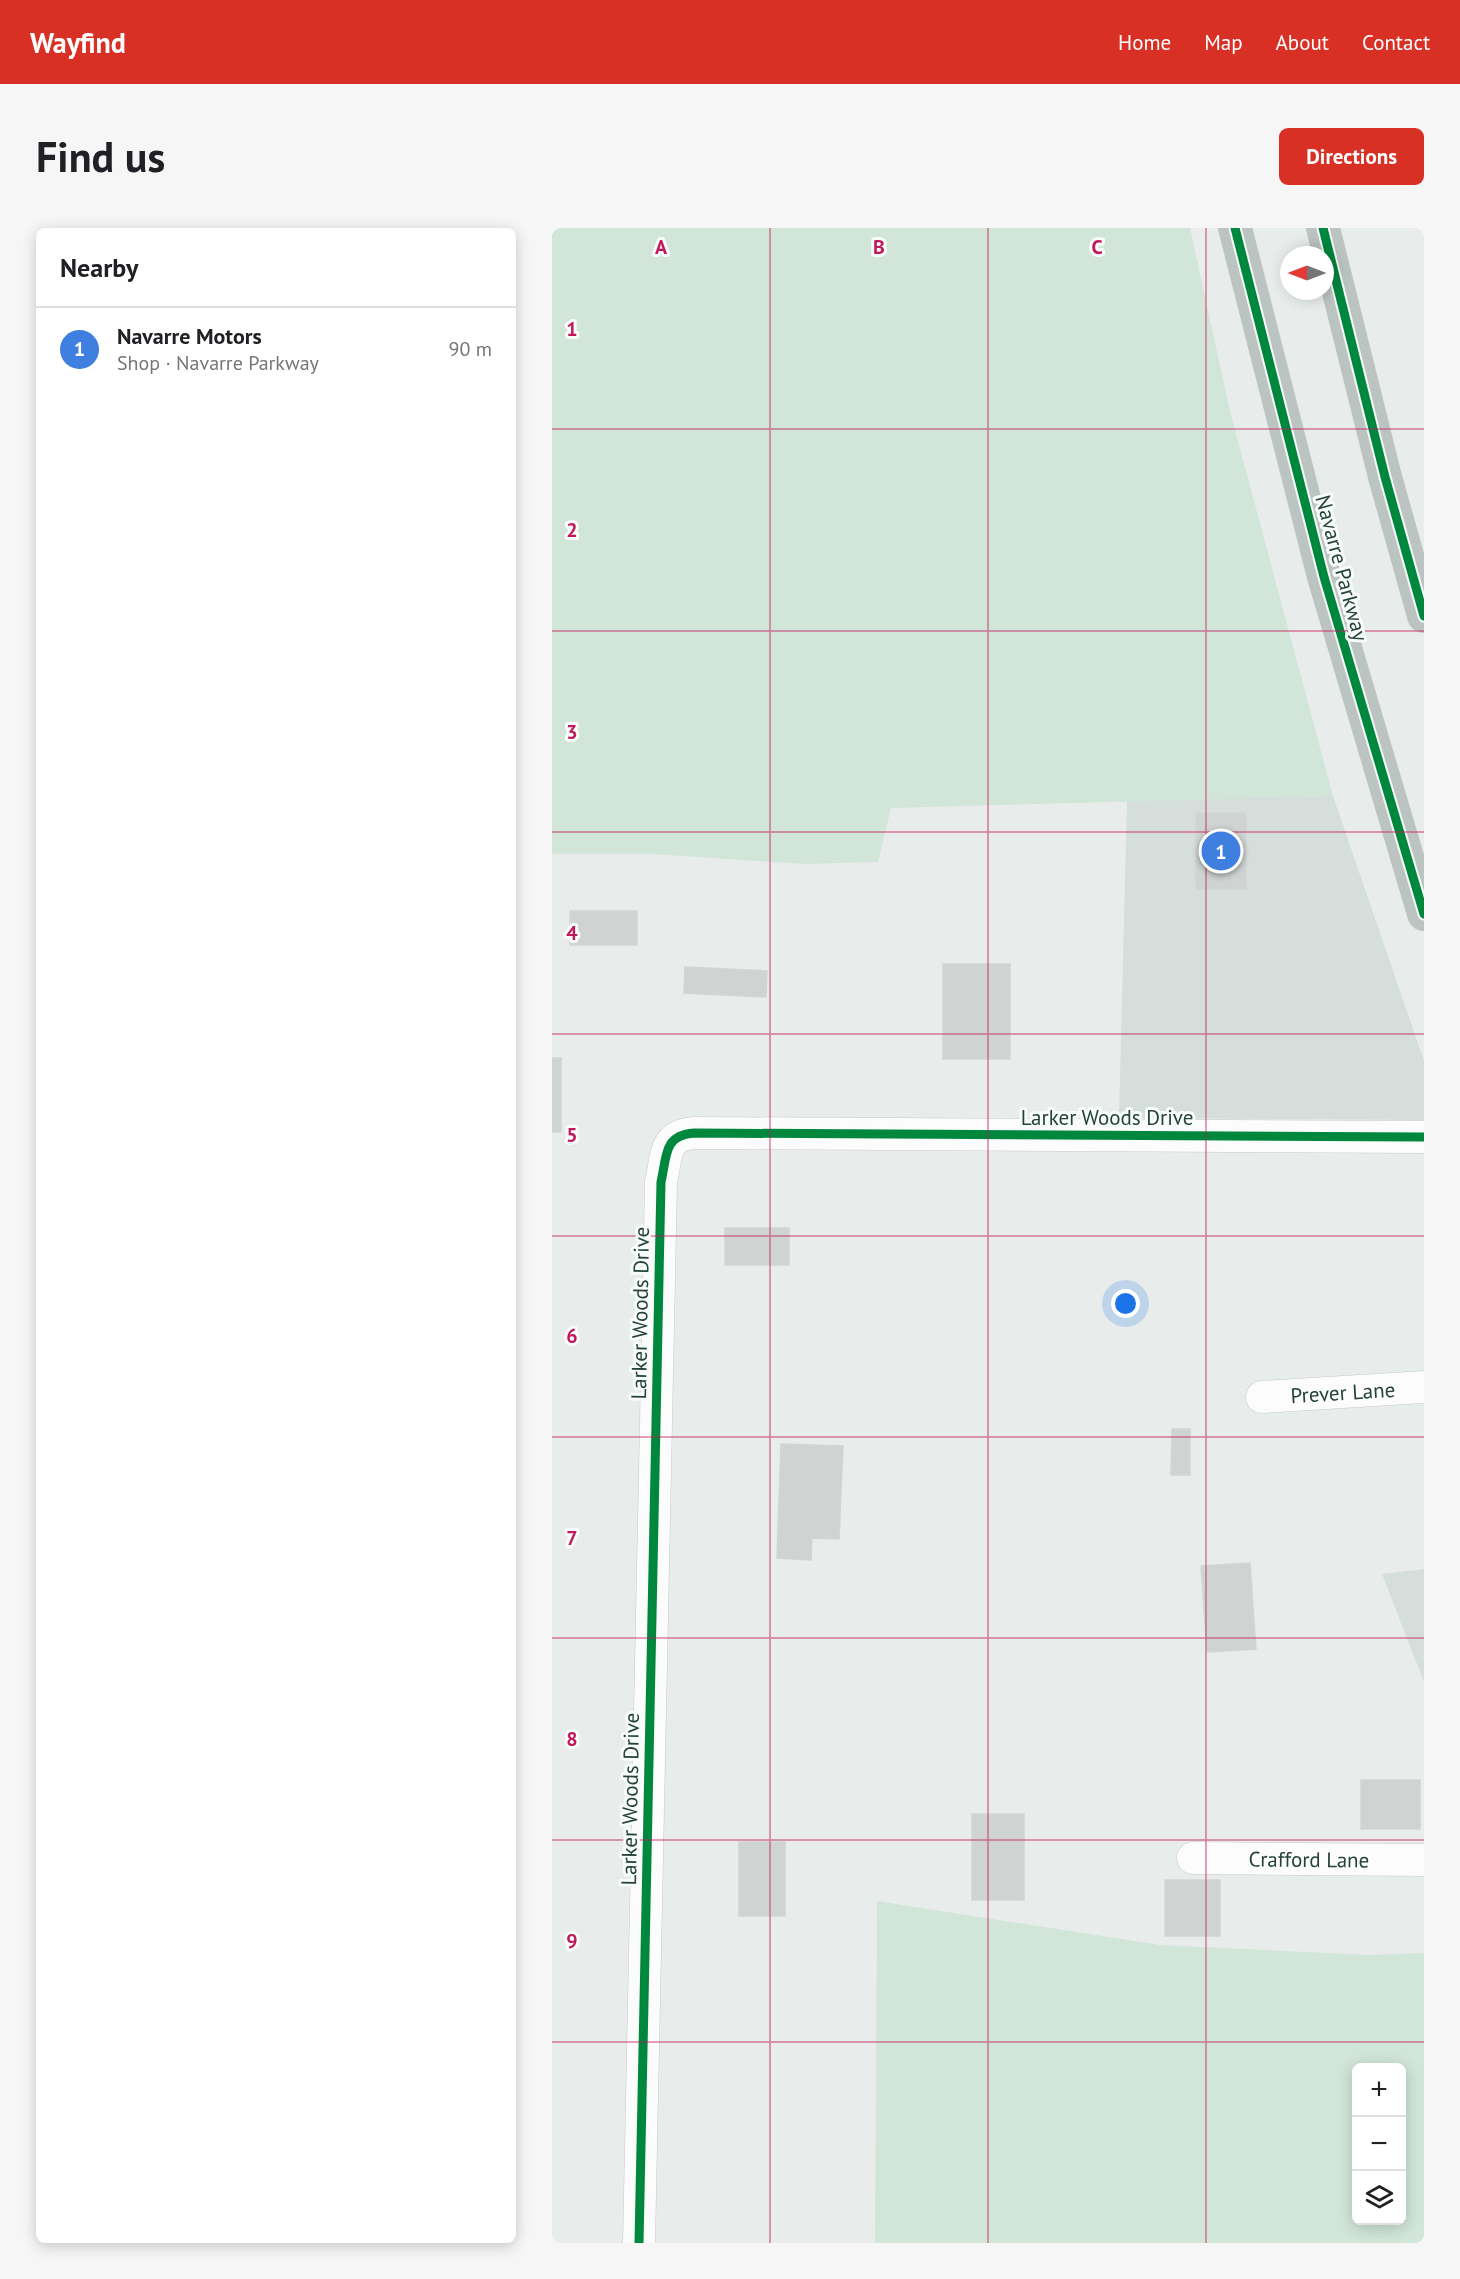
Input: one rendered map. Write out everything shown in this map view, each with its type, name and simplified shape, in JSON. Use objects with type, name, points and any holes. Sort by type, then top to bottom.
[{"type":"highway","name":"Navarre Parkway","points":[[1236,228],[1324,577],[1424,914]]},
{"type":"highway","points":[[1323,228],[1385,477],[1424,616]]},
{"type":"street","name":"Larker Woods Drive","points":[[639,2243],[661,1182],[671,1141],[680,1134],[694,1133],[1424,1137]]},
{"type":"street","name":"Prever Lane","points":[[1262,1397],[1424,1387]]},
{"type":"street","name":"Crafford Lane","points":[[1193,1858],[1424,1860]]},
{"type":"shaded area","points":[[1333,796],[1424,1061],[1424,1120],[1119,1118],[1127,800]]},
{"type":"shaded area","points":[[1424,1569],[1424,1682],[1382,1574]]},
{"type":"green space","points":[[552,228],[1190,228],[1230,411],[1333,796],[891,808],[878,862],[804,864],[651,854],[552,854]]},
{"type":"green space","points":[[877,1901],[1160,1945],[1369,1955],[1424,1953],[1424,2243],[875,2243]]},
{"type":"building","points":[[1196,813],[1246,813],[1246,889],[1196,889]]},
{"type":"building","points":[[570,911],[637,911],[637,945],[570,945]]},
{"type":"building","points":[[943,964],[1010,964],[1010,1059],[943,1059]]},
{"type":"building","points":[[685,967],[767,971],[766,997],[684,993]]},
{"type":"building","points":[[552,1058],[561,1058],[561,1132],[552,1132]]},
{"type":"building","points":[[725,1228],[789,1228],[789,1265],[725,1265]]},
{"type":"building","points":[[1172,1429],[1190,1429],[1190,1475],[1171,1475]]},
{"type":"building","points":[[781,1444],[843,1446],[839,1539],[812,1538],[811,1560],[777,1558]]},
{"type":"building","points":[[1250,1563],[1256,1649],[1207,1652],[1201,1566]]},
{"type":"building","points":[[1361,1780],[1420,1780],[1420,1829],[1361,1829]]},
{"type":"building","points":[[972,1814],[1024,1814],[1024,1900],[972,1900]]},
{"type":"building","points":[[739,1842],[785,1842],[785,1916],[739,1916]]},
{"type":"building","points":[[1165,1880],[1220,1880],[1220,1936],[1165,1936]]},
{"type":"cycle path","points":[[1235,228],[1324,577],[1424,914]]},
{"type":"cycle path","points":[[1323,228],[1385,477],[1424,616]]},
{"type":"cycle path","points":[[639,2243],[661,1182],[666,1156],[672,1143],[677,1138],[694,1133],[1424,1137]]},
{"type":"place","name":"Navarre Motors","points":[[1221,851]]}]
